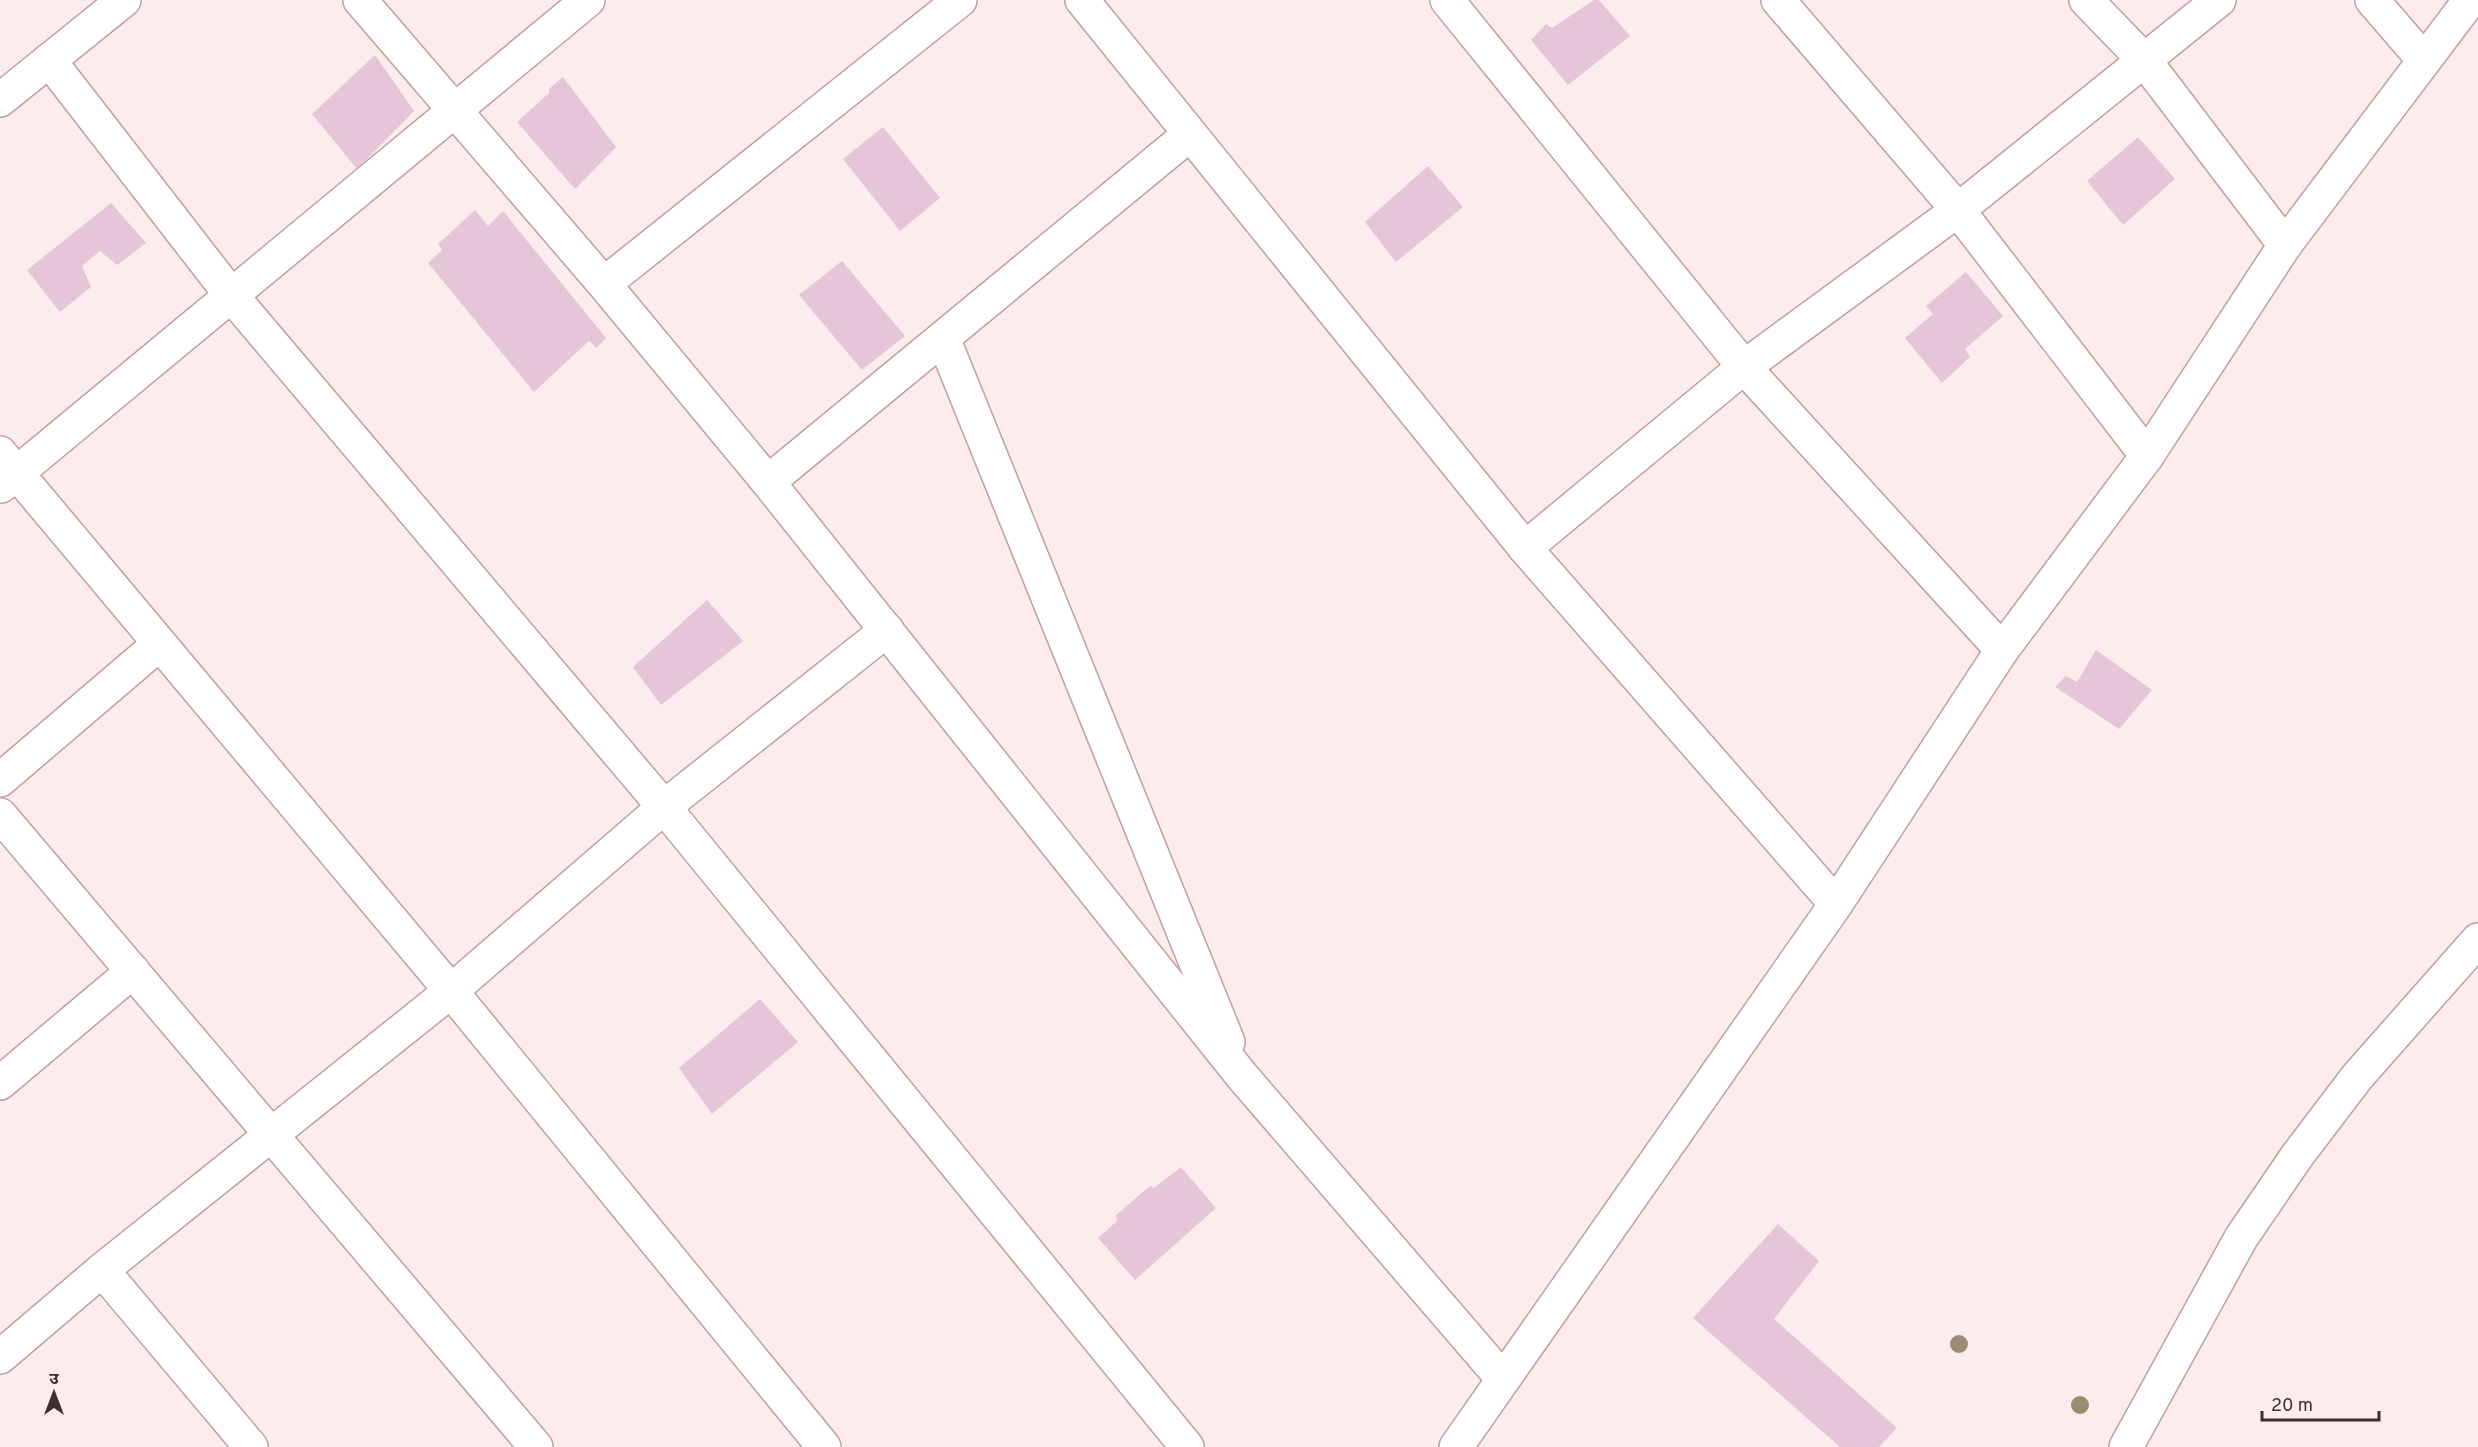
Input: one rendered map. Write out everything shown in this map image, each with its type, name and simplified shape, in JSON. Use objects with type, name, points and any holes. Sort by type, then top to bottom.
[{"type":"street","points":[[0,100],[124,0]]},
{"type":"street","points":[[360,0],[604,284],[768,482],[1242,1076],[1503,1379]]},
{"type":"street","points":[[588,0],[231,296],[6,471],[158,645],[451,991],[824,1447]]},
{"type":"street","points":[[604,284],[960,0]]},
{"type":"street","points":[[1082,0],[1525,548],[1836,904]]},
{"type":"street","points":[[1447,0],[1744,367],[2002,650]]},
{"type":"street","points":[[1778,0],[1958,210],[2146,456]]},
{"type":"street","points":[[2086,0],[2145,61],[2285,245]]},
{"type":"street","points":[[1525,548],[1744,367],[1958,210],[2219,0]]},
{"type":"street","points":[[2372,0],[2423,59]]},
{"type":"street","points":[[1456,1447],[1836,904],[2002,650],[2146,456],[2285,245],[2469,0]]},
{"type":"street","points":[[49,60],[231,296],[664,807],[1187,1447]]},
{"type":"street","points":[[768,482],[1190,134]]},
{"type":"street","points":[[943,338],[1242,1076]]},
{"type":"street","points":[[0,1357],[102,1270],[451,991],[664,807],[887,630]]},
{"type":"street","points":[[0,780],[158,645]]},
{"type":"street","points":[[0,815],[536,1447]]},
{"type":"street","points":[[2126,1447],[2241,1238],[2297,1156],[2357,1077],[2478,940]]},
{"type":"street","points":[[0,1083],[133,971]]},
{"type":"street","points":[[102,1270],[251,1447]]},
{"type":"building","points":[[1594,0],[1599,0],[1630,36],[1568,85],[1531,40],[1546,24],[1552,28]]},
{"type":"building","points":[[375,55],[414,111],[357,169],[312,114]]},
{"type":"building","points":[[563,77],[616,147],[575,189],[517,122]]},
{"type":"building","points":[[883,127],[940,198],[900,231],[843,159]]},
{"type":"building","points":[[2138,137],[2175,179],[2123,225],[2087,181]]},
{"type":"building","points":[[1428,166],[1463,207],[1396,262],[1365,222]]},
{"type":"building","points":[[111,203],[146,243],[117,265],[100,251],[82,266],[91,287],[60,312],[27,270]]},
{"type":"building","points":[[475,210],[488,226],[503,211],[606,338],[597,348],[589,341],[534,392],[428,263],[442,250],[438,244]]},
{"type":"building","points":[[842,261],[905,336],[862,370],[799,295]]},
{"type":"building","points":[[1966,272],[2003,316],[1965,349],[1970,357],[1942,383],[1905,338],[1933,314],[1926,306]]},
{"type":"building","points":[[707,600],[743,641],[661,705],[633,667]]},
{"type":"building","points":[[2096,650],[2152,690],[2119,729],[2055,687],[2066,676],[2077,682]]},
{"type":"building","points":[[760,999],[798,1042],[712,1114],[679,1068]]},
{"type":"building","points":[[1181,1167],[1216,1208],[1135,1280],[1098,1238],[1117,1221],[1116,1215],[1150,1186],[1154,1188]]},
{"type":"building","points":[[1778,1224],[1819,1261],[1774,1319],[1897,1428],[1879,1447],[1840,1447],[1693,1318]]}]
